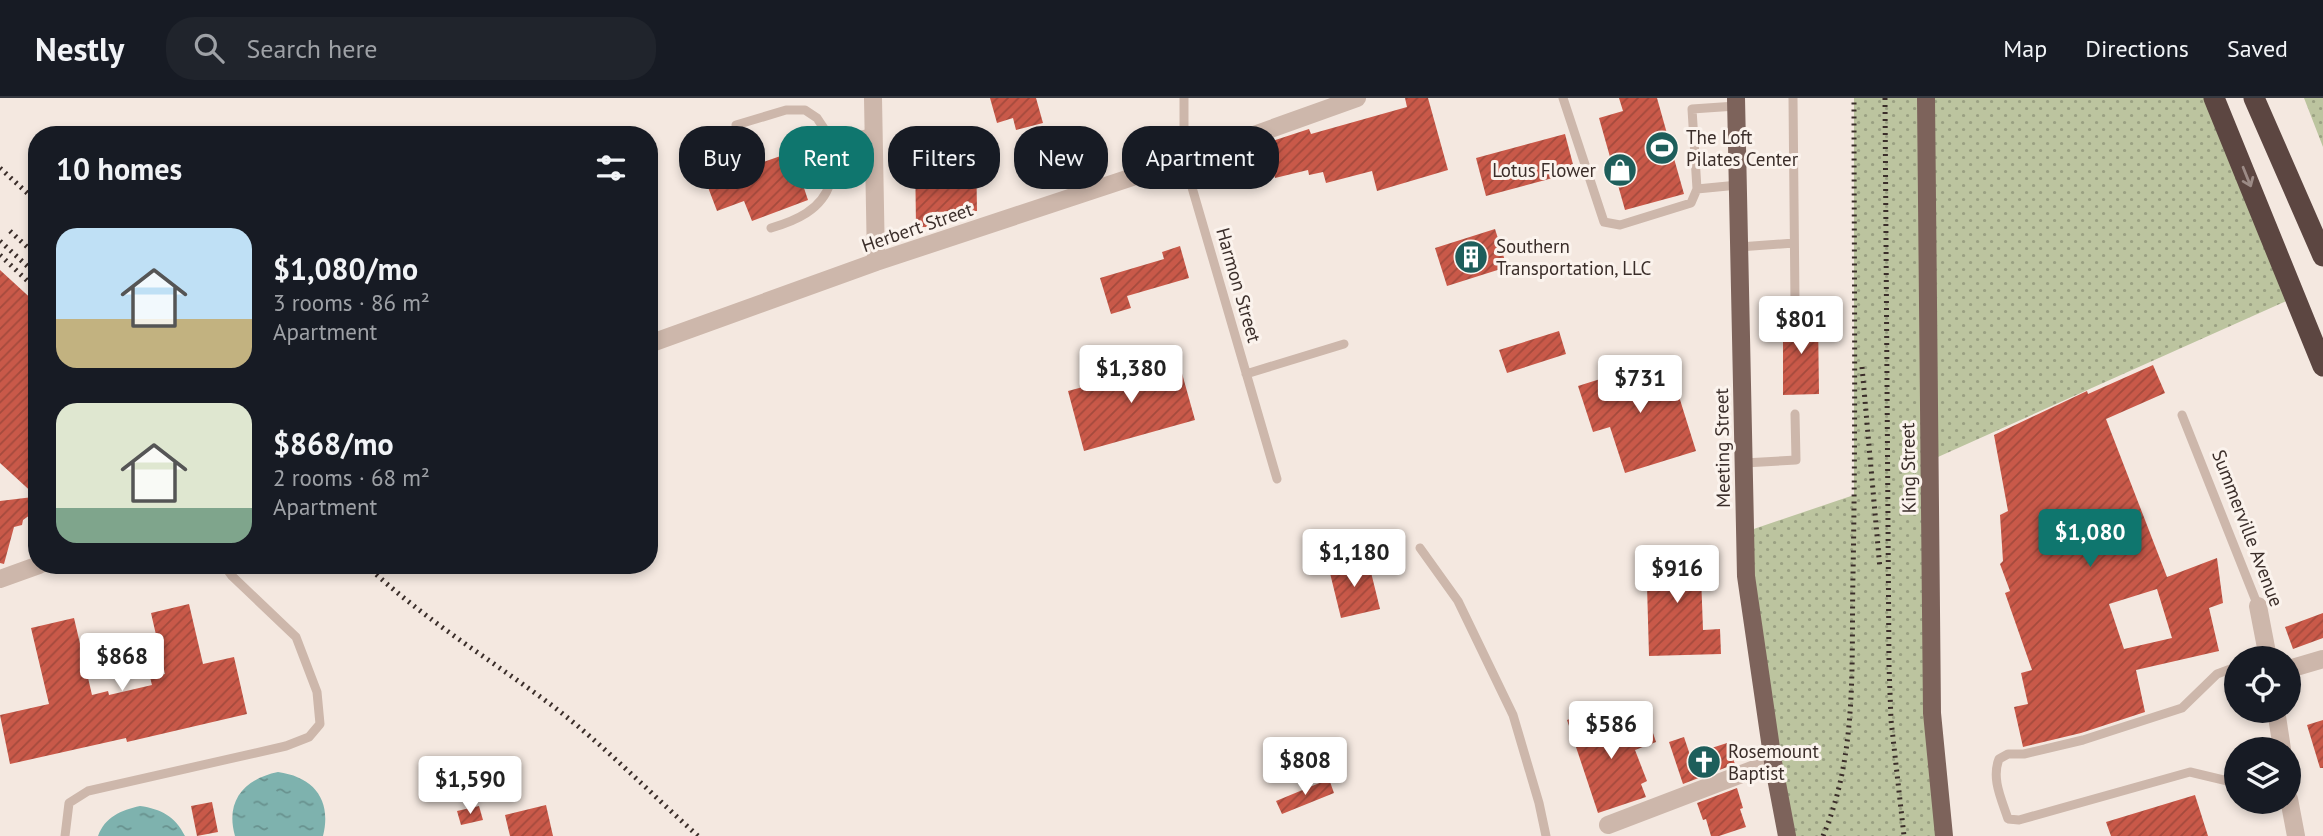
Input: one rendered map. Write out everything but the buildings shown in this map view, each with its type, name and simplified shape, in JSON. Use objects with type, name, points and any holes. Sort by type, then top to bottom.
[{"type":"highway","points":[[2254,99],[2323,256]]},
{"type":"highway","points":[[2218,106],[2323,366]]},
{"type":"main road","name":"King Street","points":[[1926,98],[1932,712],[1944,836]]},
{"type":"main road","name":"Meeting Street","points":[[1736,102],[1746,576],[1773,762],[1787,836]]},
{"type":"street","points":[[873,98],[874,126]]},
{"type":"street","name":"Herbert Street","points":[[1279,126],[1357,98]]},
{"type":"street","points":[[874,133],[876,262]]},
{"type":"street","name":"Herbert Street","points":[[658,341],[876,262],[1122,181]]},
{"type":"street","points":[[0,579],[28,569]]},
{"type":"street","name":"Summerville Avenue","points":[[2258,606],[2266,646]]},
{"type":"street","points":[[2301,665],[2323,659]]},
{"type":"street","points":[[1608,825],[1773,762]]},
{"type":"street","points":[[2292,814],[2296,836]]},
{"type":"lane","name":"Harmon Street","points":[[1184,98],[1184,126]]},
{"type":"lane","points":[[1563,98],[1604,222],[1620,225],[1691,203],[1698,189],[1692,109],[1736,102]]},
{"type":"lane","points":[[1793,98],[1795,303]]},
{"type":"lane","points":[[736,125],[786,110],[805,110],[817,118],[822,126]]},
{"type":"lane","points":[[1698,189],[1738,185]]},
{"type":"lane","points":[[771,228],[796,221],[820,202],[827,189]]},
{"type":"lane","name":"Harmon Street","points":[[1192,189],[1277,478]]},
{"type":"lane","points":[[1739,247],[1794,243]]},
{"type":"lane","points":[[1246,374],[1344,344]]},
{"type":"lane","points":[[1744,463],[1796,460],[1795,414]]},
{"type":"lane","name":"Summerville Avenue","points":[[2182,415],[2258,606]]},
{"type":"lane","points":[[1420,548],[1458,601],[1513,715],[1546,836]]},
{"type":"lane","points":[[65,836],[69,803],[88,790],[286,746],[309,737],[320,724],[317,692],[296,637],[231,574]]},
{"type":"lane","points":[[2224,671],[2217,674],[2182,708],[2084,740],[2024,754],[2008,754],[1999,759],[1995,769],[2008,819],[2019,820],[2190,772],[2224,780]]},
{"type":"green space","points":[[1854,98],[2214,98],[2295,297],[1929,461],[1944,836],[1787,836],[1745,532],[1854,495]]},
{"type":"green space","points":[[2304,98],[2323,98],[2323,147]]},
{"type":"water","points":[[278,772],[301,779],[317,792],[325,812],[323,836],[235,836],[233,812],[240,794],[256,780]]},
{"type":"water","points":[[140,806],[167,815],[177,823],[185,836],[98,836],[114,815]]},
{"type":"railway","points":[[1823,836],[1842,773],[1852,674],[1854,98]]},
{"type":"railway","points":[[1885,98],[1889,666],[1891,720],[1904,836]]},
{"type":"railway","points":[[0,168],[28,194]]},
{"type":"railway","points":[[10,231],[28,248]]},
{"type":"railway","points":[[0,241],[28,267]]},
{"type":"railway","points":[[0,255],[28,281]]},
{"type":"railway","points":[[1862,367],[1880,569]]},
{"type":"railway","points":[[376,574],[431,619],[566,716],[698,836]]},
{"type":"place","name":"The Loft Pilates Center","points":[[1662,148]]},
{"type":"place","name":"Lotus Flower","points":[[1620,170]]},
{"type":"place","name":"Southern Transportation, LLC","points":[[1471,257]]},
{"type":"place","name":"Rosemount Baptist","points":[[1704,762]]}]
